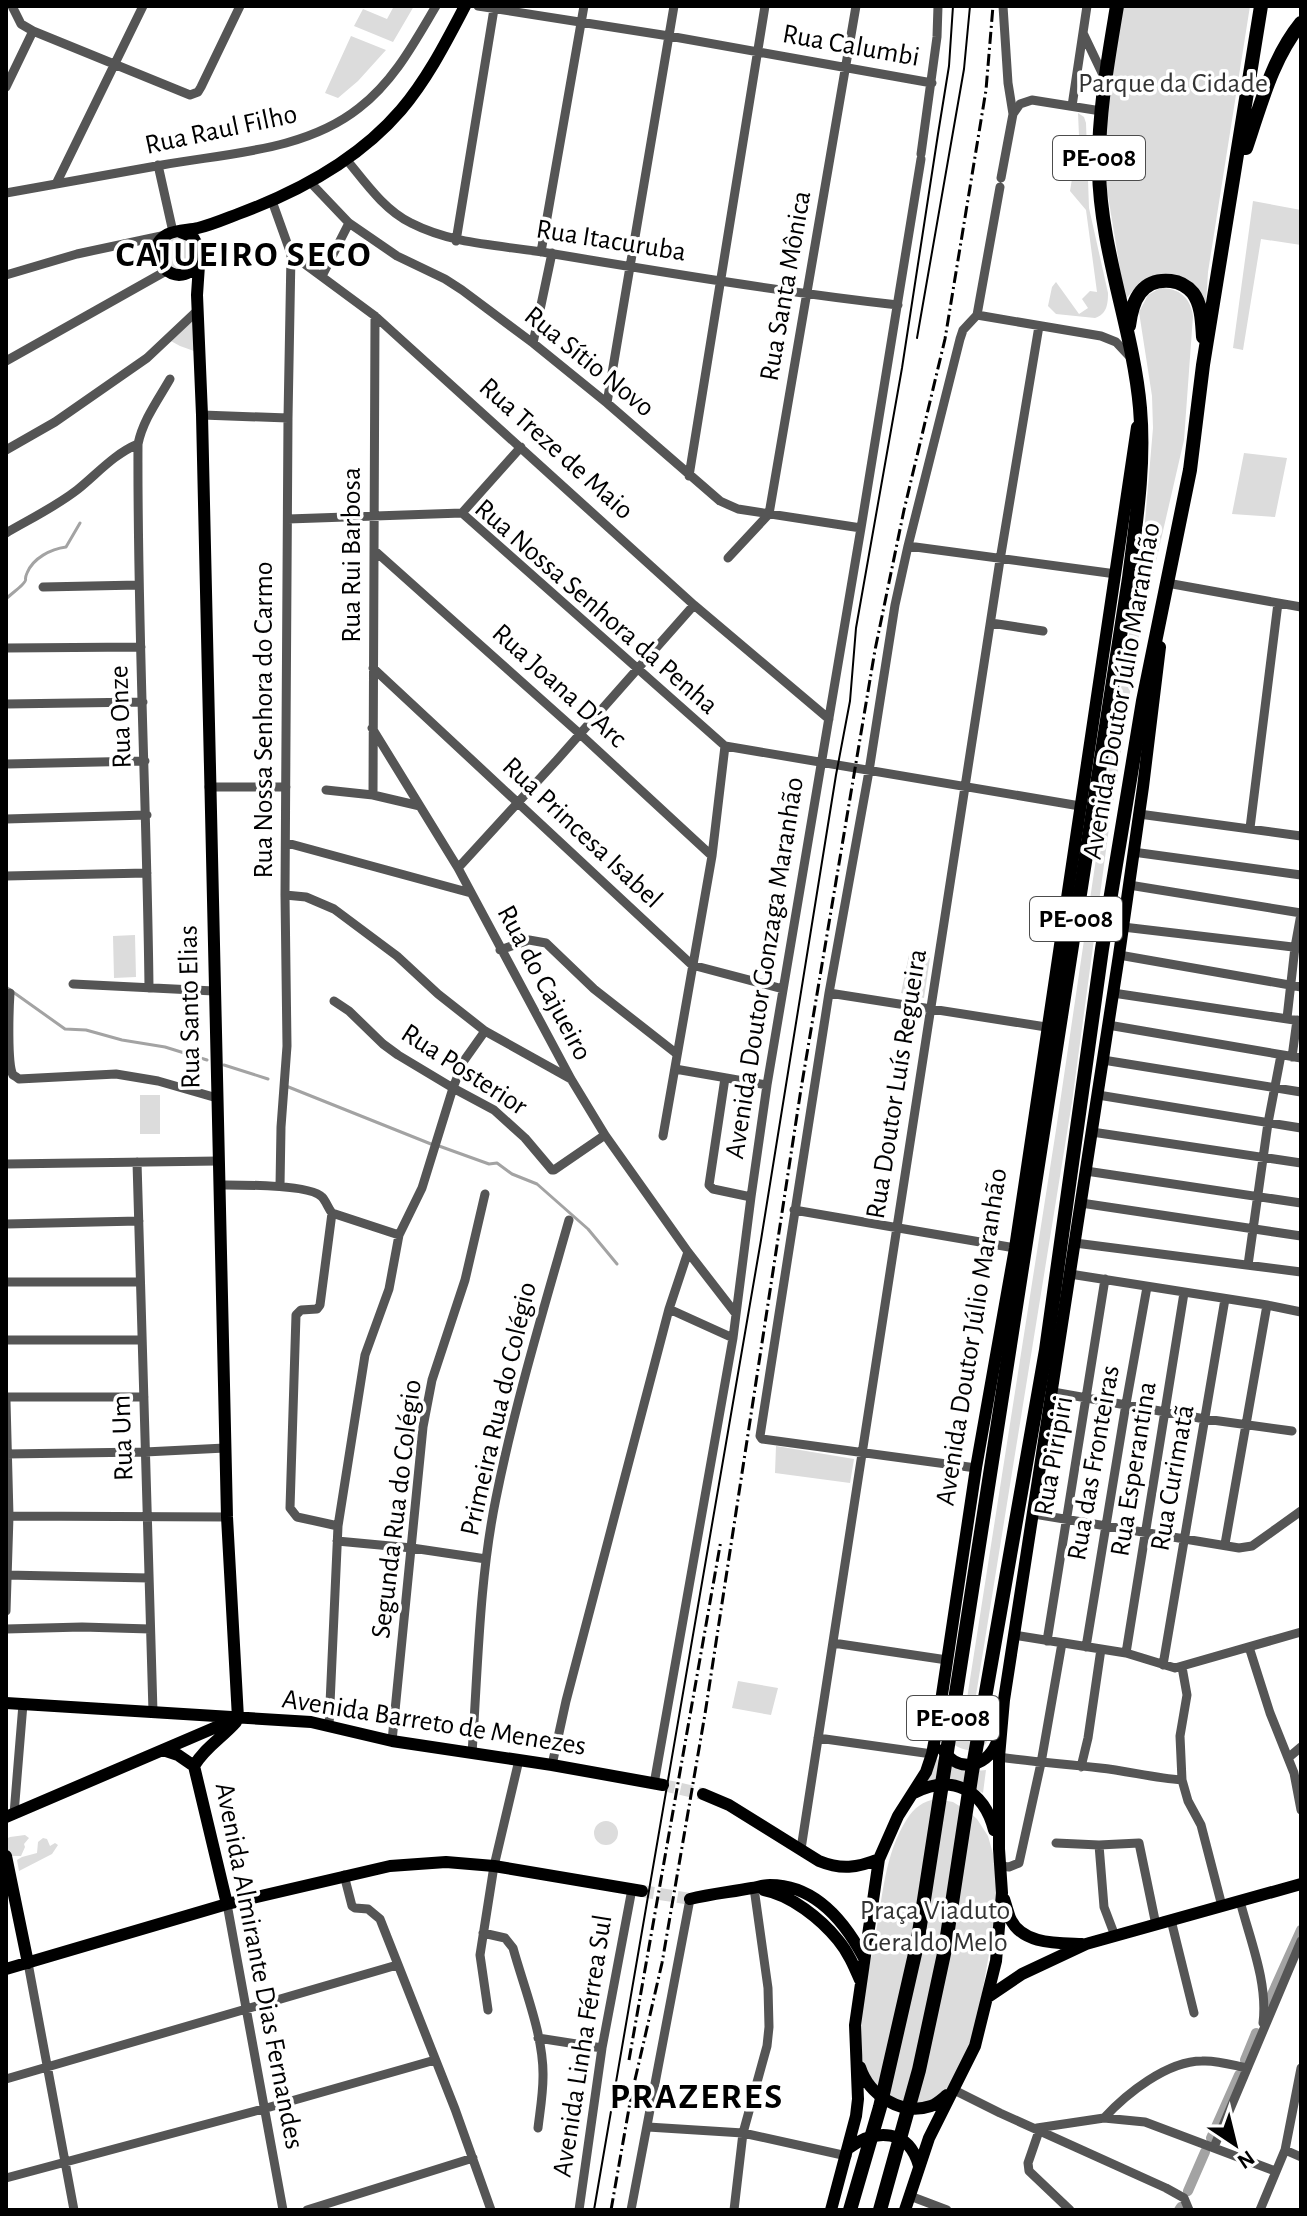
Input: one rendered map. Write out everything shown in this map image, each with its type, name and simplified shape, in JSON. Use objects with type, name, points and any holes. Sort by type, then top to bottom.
[{"type":"highway","name":"Avenida Doutor Júlio Maranhão","points":[[850,2210],[880,2107],[917,1945],[1129,578],[1140,490],[1140,408],[1129,338],[1108,246],[1099,171],[1101,111],[1117,6]]},
{"type":"highway","name":"Avenida Doutor Júlio Maranhão","points":[[880,2210],[919,2070],[945,1949],[972,1772],[1046,1350],[1102,949],[1143,701],[1190,470],[1203,365],[1261,6]]},
{"type":"highway","points":[[1234,186],[1276,61],[1301,23]]},
{"type":"highway","points":[[1129,338],[1134,302],[1141,291],[1154,282],[1178,282],[1194,295],[1200,307],[1203,365]]},
{"type":"main road","points":[[197,295],[157,260],[158,246],[173,233],[214,223],[272,201],[346,159],[385,126],[416,90],[465,6]]},
{"type":"main road","points":[[169,273],[186,273],[192,269],[204,234],[214,223]]},
{"type":"main road","points":[[173,233],[193,237],[200,253]]},
{"type":"main road","name":"Rua Santo Elias","points":[[200,253],[197,295],[225,1448],[238,1718]]},
{"type":"main road","name":"Avenida Doutor Júlio Maranhão","points":[[831,2210],[848,2152],[858,2099],[855,2025],[879,1859],[898,1816],[926,1772],[937,1728],[976,1468],[1015,1248],[1140,408]]},
{"type":"main road","points":[[905,2210],[929,2138],[975,2046],[996,1961],[1002,1893],[999,1849],[1001,1729],[1119,955],[1166,590]]},
{"type":"main road","name":"Avenida Barreto de Menezes","points":[[6,1703],[311,1722],[392,1741],[552,1765],[658,1785]]},
{"type":"main road","points":[[10,1816],[238,1718]]},
{"type":"main road","points":[[194,1766],[200,1755],[238,1718]]},
{"type":"main road","points":[[937,1728],[944,1753],[956,1762],[967,1764],[988,1758],[1001,1729]]},
{"type":"main road","name":"Avenida Almirante Dias Fernandes","points":[[163,1750],[178,1755],[194,1766],[227,1904]]},
{"type":"main road","points":[[912,1794],[938,1784],[973,1794],[982,1801],[991,1817],[999,1849]]},
{"type":"main road","points":[[703,1794],[729,1805],[819,1861],[840,1868],[879,1859]]},
{"type":"main road","points":[[6,1856],[28,1963]]},
{"type":"main road","points":[[6,1969],[227,1904],[390,1866],[446,1862],[494,1866],[637,1890]]},
{"type":"main road","points":[[690,1899],[768,1884],[808,1894],[826,1906],[846,1927],[864,1958]]},
{"type":"main road","points":[[988,1997],[1022,1974],[1086,1944],[1301,1884]]},
{"type":"main road","points":[[754,1888],[774,1891],[823,1925],[839,1942],[860,1980]]},
{"type":"main road","points":[[1002,1893],[1010,1919],[1023,1934],[1051,1943],[1086,1944]]},
{"type":"main road","points":[[855,2055],[869,2086],[880,2097],[895,2104],[913,2108],[929,2107],[952,2092]]},
{"type":"main road","points":[[848,2152],[869,2136],[890,2135],[908,2146],[919,2166]]},
{"type":"street","points":[[12,6],[21,24],[33,31],[185,95],[194,94],[201,87],[240,6]]},
{"type":"street","points":[[56,184],[143,6]]},
{"type":"street","name":"Rua Raul Filho","points":[[6,193],[277,145],[304,137],[350,115],[371,98],[392,75],[436,6]]},
{"type":"street","name":"Rua Calumbi","points":[[478,6],[932,83]]},
{"type":"street","points":[[533,343],[584,6]]},
{"type":"street","points":[[607,403],[674,6]]},
{"type":"street","points":[[689,476],[765,6]]},
{"type":"street","name":"Rua Santa Mônica","points":[[769,514],[856,6]]},
{"type":"street","name":"Avenida Doutor Gonzaga Maranhão","points":[[658,1785],[733,1338],[767,1085],[898,305],[932,83],[938,6]]},
{"type":"street","points":[[976,1468],[761,1439],[794,1210],[895,605],[960,339],[963,330],[977,315],[1013,114],[1003,6]]},
{"type":"street","points":[[1072,106],[1087,6]]},
{"type":"street","points":[[456,241],[494,9]]},
{"type":"street","points":[[6,87],[33,31]]},
{"type":"street","points":[[1083,33],[1106,81]]},
{"type":"street","points":[[1013,114],[1020,104],[1032,100],[1101,111]]},
{"type":"street","name":"Rua Itacuruba","points":[[346,159],[397,215],[429,232],[456,241],[547,252],[808,295],[898,305]]},
{"type":"street","points":[[6,275],[77,254],[173,233],[158,165]]},
{"type":"street","name":"Rua Sítio Novo","points":[[309,181],[349,223],[397,256],[462,290],[533,343],[726,504],[738,509],[861,528]]},
{"type":"street","points":[[272,201],[291,254]]},
{"type":"street","points":[[322,276],[349,223]]},
{"type":"street","name":"Rua Treze de Maio","points":[[291,254],[375,316],[694,605],[829,719]]},
{"type":"street","name":"Rua Nossa Senhora do Carmo","points":[[280,1186],[287,1046],[285,895],[291,254]]},
{"type":"street","points":[[6,361],[169,273]]},
{"type":"street","points":[[6,450],[55,422],[147,358],[198,310]]},
{"type":"street","points":[[977,315],[1110,338],[1123,347],[1133,361]]},
{"type":"street","name":"Rua Rui Barbosa","points":[[373,795],[375,316]]},
{"type":"street","name":"Rua Doutor Luís Regueira","points":[[801,1849],[1000,560],[1039,326]]},
{"type":"street","points":[[6,533],[56,505],[119,453],[138,444],[140,431],[170,379]]},
{"type":"street","points":[[202,415],[288,418]]},
{"type":"street","name":"Rua Onze","points":[[138,444],[149,988]]},
{"type":"street","points":[[462,513],[521,447]]},
{"type":"street","name":"Rua Nossa Senhora da Penha","points":[[288,519],[462,513],[725,746],[1080,806]]},
{"type":"street","points":[[728,558],[769,514]]},
{"type":"street","points":[[908,546],[1116,574]]},
{"type":"street","name":"Rua Joana D'Arc","points":[[375,551],[712,856]]},
{"type":"street","points":[[43,587],[139,585]]},
{"type":"street","points":[[1166,590],[1301,607]]},
{"type":"street","points":[[1250,828],[1278,603]]},
{"type":"street","points":[[458,868],[694,605]]},
{"type":"street","points":[[991,623],[1043,631]]},
{"type":"street","points":[[6,648],[141,647]]},
{"type":"street","name":"Rua Princesa Isabel","points":[[373,668],[692,965],[783,989]]},
{"type":"street","points":[[6,704],[143,702]]},
{"type":"street","name":"Rua do Cajueiro","points":[[372,728],[458,868],[571,1079],[605,1135],[736,1314]]},
{"type":"street","points":[[663,1136],[712,856],[725,746]]},
{"type":"street","points":[[6,764],[145,761]]},
{"type":"street","points":[[209,787],[286,787]]},
{"type":"street","points":[[326,790],[373,795],[420,806]]},
{"type":"street","points":[[1139,814],[1301,836]]},
{"type":"street","points":[[6,819],[147,815]]},
{"type":"street","points":[[287,843],[471,893]]},
{"type":"street","points":[[1133,852],[1301,875]]},
{"type":"street","points":[[6,876],[147,873]]},
{"type":"street","points":[[1108,1025],[1297,1058],[1295,1019],[1301,913],[1129,885]]},
{"type":"street","points":[[285,895],[306,897],[334,909],[397,956],[485,1031],[571,1079]]},
{"type":"street","points":[[1123,927],[1298,947]]},
{"type":"street","points":[[500,950],[529,940],[546,943],[594,989],[677,1054]]},
{"type":"street","points":[[1119,955],[1296,986]]},
{"type":"street","points":[[73,984],[214,991]]},
{"type":"street","points":[[10,993],[9,1036],[15,1077],[116,1074],[158,1081],[217,1098]]},
{"type":"street","points":[[829,993],[1046,1027]]},
{"type":"street","points":[[1113,993],[1295,1019]]},
{"type":"street","name":"Rua Posterior","points":[[334,1001],[398,1055],[511,1123],[553,1170],[605,1135]]},
{"type":"street","points":[[329,1726],[338,1526],[365,1355],[389,1289],[399,1235],[422,1188],[453,1088],[463,1062],[485,1031]]},
{"type":"street","points":[[1248,1265],[1281,1055]]},
{"type":"street","points":[[1103,1060],[1301,1092]]},
{"type":"street","points":[[675,1069],[767,1085]]},
{"type":"street","points":[[725,1078],[709,1185],[713,1189],[751,1197]]},
{"type":"street","points":[[1098,1095],[1301,1128]]},
{"type":"street","points":[[1092,1132],[1301,1163]]},
{"type":"street","points":[[6,1164],[218,1161]]},
{"type":"street","name":"Rua Um","points":[[137,1162],[153,1712]]},
{"type":"street","points":[[1086,1171],[1301,1203]]},
{"type":"street","points":[[219,1185],[280,1186],[322,1196],[332,1213],[320,1305],[317,1309],[301,1310],[296,1315],[290,1508],[297,1517],[338,1526]]},
{"type":"street","name":"Segunda Rua do Colégio","points":[[392,1741],[423,1427],[432,1380],[465,1280],[485,1194]]},
{"type":"street","points":[[1081,1203],[1301,1236]]},
{"type":"street","points":[[794,1210],[1015,1248]]},
{"type":"street","points":[[332,1213],[399,1235]]},
{"type":"street","name":"Primeira Rua do Colégio","points":[[472,1753],[486,1559],[496,1498],[537,1331],[569,1220]]},
{"type":"street","points":[[6,1224],[139,1221]]},
{"type":"street","points":[[1075,1243],[1301,1272]]},
{"type":"street","points":[[552,1765],[669,1309],[688,1252]]},
{"type":"street","points":[[1070,1274],[1301,1312]]},
{"type":"street","name":"Rua Piripiri","points":[[1047,1641],[1105,1279]]},
{"type":"street","points":[[6,1282],[140,1282]]},
{"type":"street","name":"Rua das Fronteiras","points":[[1086,1647],[1147,1287]]},
{"type":"street","name":"Rua Esperantina","points":[[1126,1653],[1184,1293]]},
{"type":"street","name":"Rua Curimatã","points":[[1163,1665],[1225,1299]]},
{"type":"street","points":[[1225,1544],[1267,1305]]},
{"type":"street","points":[[669,1309],[733,1338]]},
{"type":"street","points":[[6,1340],[142,1340]]},
{"type":"street","points":[[1053,1392],[1292,1431]]},
{"type":"street","points":[[6,1611],[6,1399],[144,1397]]},
{"type":"street","points":[[7,1454],[225,1448]]},
{"type":"street","points":[[1034,1514],[1239,1548],[1252,1546],[1301,1511]]},
{"type":"street","points":[[8,1516],[227,1517]]},
{"type":"street","points":[[337,1541],[486,1559]]},
{"type":"street","points":[[7,1575],[149,1578]]},
{"type":"street","points":[[6,1629],[150,1629]]},
{"type":"street","points":[[1014,1635],[1126,1653],[1171,1668],[1301,1632]]},
{"type":"street","points":[[833,1643],[947,1660]]},
{"type":"street","points":[[1001,1866],[1019,1863],[1041,1763],[1062,1643]]},
{"type":"street","points":[[1249,1647],[1270,1713],[1294,1773],[1301,1810]]},
{"type":"street","points":[[1081,1767],[1101,1649]]},
{"type":"street","points":[[1182,1667],[1187,1695],[1180,1736],[1182,1780],[1188,1801],[1201,1825],[1222,1906]]},
{"type":"street","points":[[10,1816],[23,1704]]},
{"type":"street","points":[[818,1738],[932,1754]]},
{"type":"street","points":[[1288,1758],[1301,1747]]},
{"type":"street","points":[[999,1757],[1182,1780]]},
{"type":"street","points":[[488,2010],[480,1960],[483,1933],[494,1866],[519,1760]]},
{"type":"street","points":[[1056,1843],[1099,1845],[1136,1842],[1141,1845],[1156,1925]]},
{"type":"street","points":[[1099,1845],[1104,1907],[1115,1936]]},
{"type":"street","points":[[344,1875],[350,1904],[355,1908],[368,1909],[378,1916],[491,2210]]},
{"type":"street","points":[[734,2210],[743,2133],[767,2046],[769,2027],[768,1988],[754,1888]]},
{"type":"street","name":"Avenida Linha Férrea Sul","points":[[579,2210],[602,2048],[637,1890]]},
{"type":"street","points":[[631,2210],[690,1899]]},
{"type":"street","points":[[1240,1901],[1264,1995],[1262,2035]]},
{"type":"street","name":"Avenida Almirante Dias Fernandes","points":[[227,1904],[283,2210]]},
{"type":"street","points":[[1171,1920],[1194,2013]]},
{"type":"street","points":[[483,1933],[505,1938],[513,1948],[538,2038],[543,2078],[538,2128]]},
{"type":"street","points":[[1214,2147],[1301,1941]]},
{"type":"street","points":[[28,1963],[74,2210]]},
{"type":"street","points":[[6,2079],[397,1965]]},
{"type":"street","points":[[538,2038],[602,2048]]},
{"type":"street","points":[[6,2178],[435,2060]]},
{"type":"street","points":[[1104,2118],[1134,2089],[1181,2065],[1199,2060],[1246,2068]]},
{"type":"street","points":[[1260,2210],[1296,2123],[1301,2068]]},
{"type":"street","points":[[952,2092],[1166,2188],[1184,2198],[1189,2210]]},
{"type":"street","points":[[1037,2130],[1104,2118],[1151,2123],[1275,2171]]},
{"type":"street","points":[[648,2127],[743,2133],[848,2152]]},
{"type":"street","points":[[1037,2130],[1028,2163],[1029,2171],[1070,2210]]},
{"type":"street","points":[[1285,2150],[1301,2157]]},
{"type":"street","points":[[307,2210],[473,2158]]},
{"type":"street","points":[[910,2196],[947,2210]]},
{"type":"green space","points":[[394,6],[414,6],[393,42],[354,26],[363,9],[387,19]]},
{"type":"green space","name":"Parque da Cidade","points":[[1121,6],[1250,6],[1208,272],[1206,304],[1203,298],[1159,277],[1140,282],[1125,300],[1103,165],[1108,81]]},
{"type":"green space","points":[[351,36],[386,50],[338,98],[325,93]]},
{"type":"green space","points":[[1078,113],[1086,123],[1089,208],[1108,293],[1104,311],[1095,318],[1056,314],[1048,306],[1056,282],[1079,314],[1088,308],[1082,299],[1090,291],[1097,292],[1086,210],[1070,191],[1079,136]]},
{"type":"green space","points":[[1253,201],[1301,210],[1301,245],[1261,239],[1243,350],[1233,348]]},
{"type":"green space","points":[[170,237],[186,238],[194,246],[195,257],[185,270],[168,269],[159,250]]},
{"type":"green space","points":[[1160,288],[1182,295],[1193,316],[1184,440],[1139,635],[1072,1102],[971,1726],[992,1730],[983,1747],[968,1750],[950,1740],[943,1721],[963,1724],[1056,1130],[1144,533],[1153,428],[1152,396],[1139,312],[1148,295]]},
{"type":"green space","points":[[194,317],[194,351],[169,340]]},
{"type":"green space","points":[[1244,453],[1287,458],[1275,517],[1232,514]]},
{"type":"green space","points":[[135,935],[136,977],[114,978],[113,936]]},
{"type":"green space","points":[[909,955],[930,958],[924,998],[901,993]]},
{"type":"green space","points":[[140,1095],[160,1095],[160,1134],[140,1134]]},
{"type":"green space","points":[[776,1446],[854,1459],[850,1483],[775,1473]]},
{"type":"green space","points":[[738,1681],[778,1688],[771,1715],[732,1708]]},
{"type":"green space","points":[[934,1758],[966,1770],[986,1770],[983,1793],[949,1779],[925,1783]]},
{"type":"green space","name":"Praça Viaduto Geraldo Melo","points":[[936,1799],[953,1802],[969,1812],[988,1836],[997,1868],[997,1909],[974,2039],[944,2095],[915,2106],[883,2093],[869,2078],[863,2058],[860,2023],[893,1847],[913,1812],[923,1803]]},
{"type":"green space","points":[[606,1821],[614,1825],[618,1833],[614,1841],[606,1845],[598,1841],[594,1833],[598,1825]]},
{"type":"green space","points":[[25,1835],[29,1838],[21,1856],[10,1856],[6,1839]]},
{"type":"green space","points":[[43,1838],[50,1846],[58,1845],[52,1854],[19,1871],[17,1860],[37,1853],[38,1842]]},
{"type":"waterway","points":[[6,599],[24,583],[38,559],[66,547],[80,523]]},
{"type":"waterway","points":[[6,987],[65,1029],[86,1030],[165,1047],[207,1060]]},
{"type":"waterway","points":[[224,1065],[268,1079]]},
{"type":"waterway","points":[[286,1086],[431,1144]]},
{"type":"waterway","points":[[439,1146],[489,1164],[497,1163],[512,1174],[537,1184],[588,1229],[617,1264]]},
{"type":"waterway","points":[[1269,2001],[1301,1930]]},
{"type":"waterway","points":[[1245,2060],[1256,2033]]},
{"type":"waterway","points":[[1211,2138],[1239,2075]]},
{"type":"waterway","points":[[1188,2191],[1205,2152]]},
{"type":"tunnel","points":[[663,1785],[703,1794]]},
{"type":"tunnel","points":[[642,1891],[690,1899]]},
{"type":"tram line","points":[[594,2210],[761,1240],[850,701],[856,628],[902,368],[949,66],[953,6]]},
{"type":"tram line","points":[[917,338],[964,69],[970,6]]},
{"type":"railway","points":[[611,2210],[631,2097],[662,1963],[705,1714],[801,1089],[875,650],[904,510],[945,339],[986,90],[993,6]]},
{"type":"railway","points":[[629,2060],[721,1540]]},
{"type":"district","name":"CAJUEIRO SECO","points":[[244,255]]},
{"type":"district","name":"PRAZERES","points":[[697,2097]]}]
